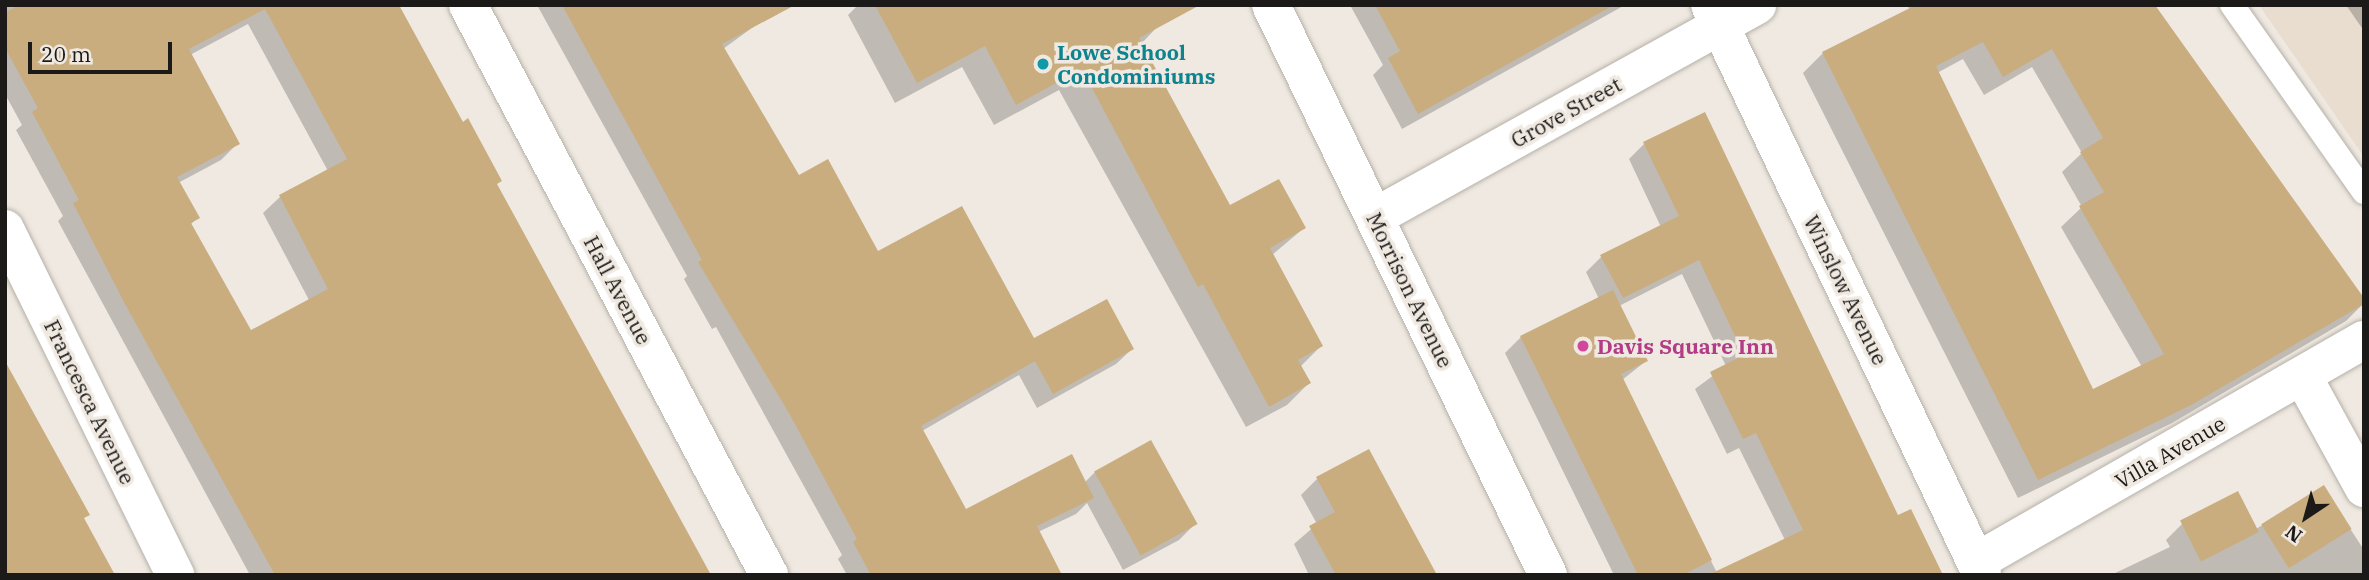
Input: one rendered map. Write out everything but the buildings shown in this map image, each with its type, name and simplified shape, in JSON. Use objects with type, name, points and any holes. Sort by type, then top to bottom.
[{"type":"street","name":"Hall Avenue","points":[[468,5],[769,575]]},
{"type":"street","name":"Morrison Avenue","points":[[1271,5],[1548,575]]},
{"type":"street","name":"Grove Street","points":[[1375,217],[1715,16],[1757,5]]},
{"type":"street","name":"Winslow Avenue","points":[[1715,16],[1979,568]]},
{"type":"street","name":"Francesca Avenue","points":[[5,229],[175,575]]},
{"type":"street","name":"Villa Avenue","points":[[1979,568],[2364,340]]},
{"type":"street","points":[[2303,377],[2364,488]]},
{"type":"lane","points":[[2232,5],[2364,192]]},
{"type":"shaded area","points":[[2259,5],[2364,5],[2364,157]]},
{"type":"place","name":"Lowe School Condominiums","points":[[1043,64]]},
{"type":"place","name":"Davis Square Inn","points":[[1583,346]]}]
